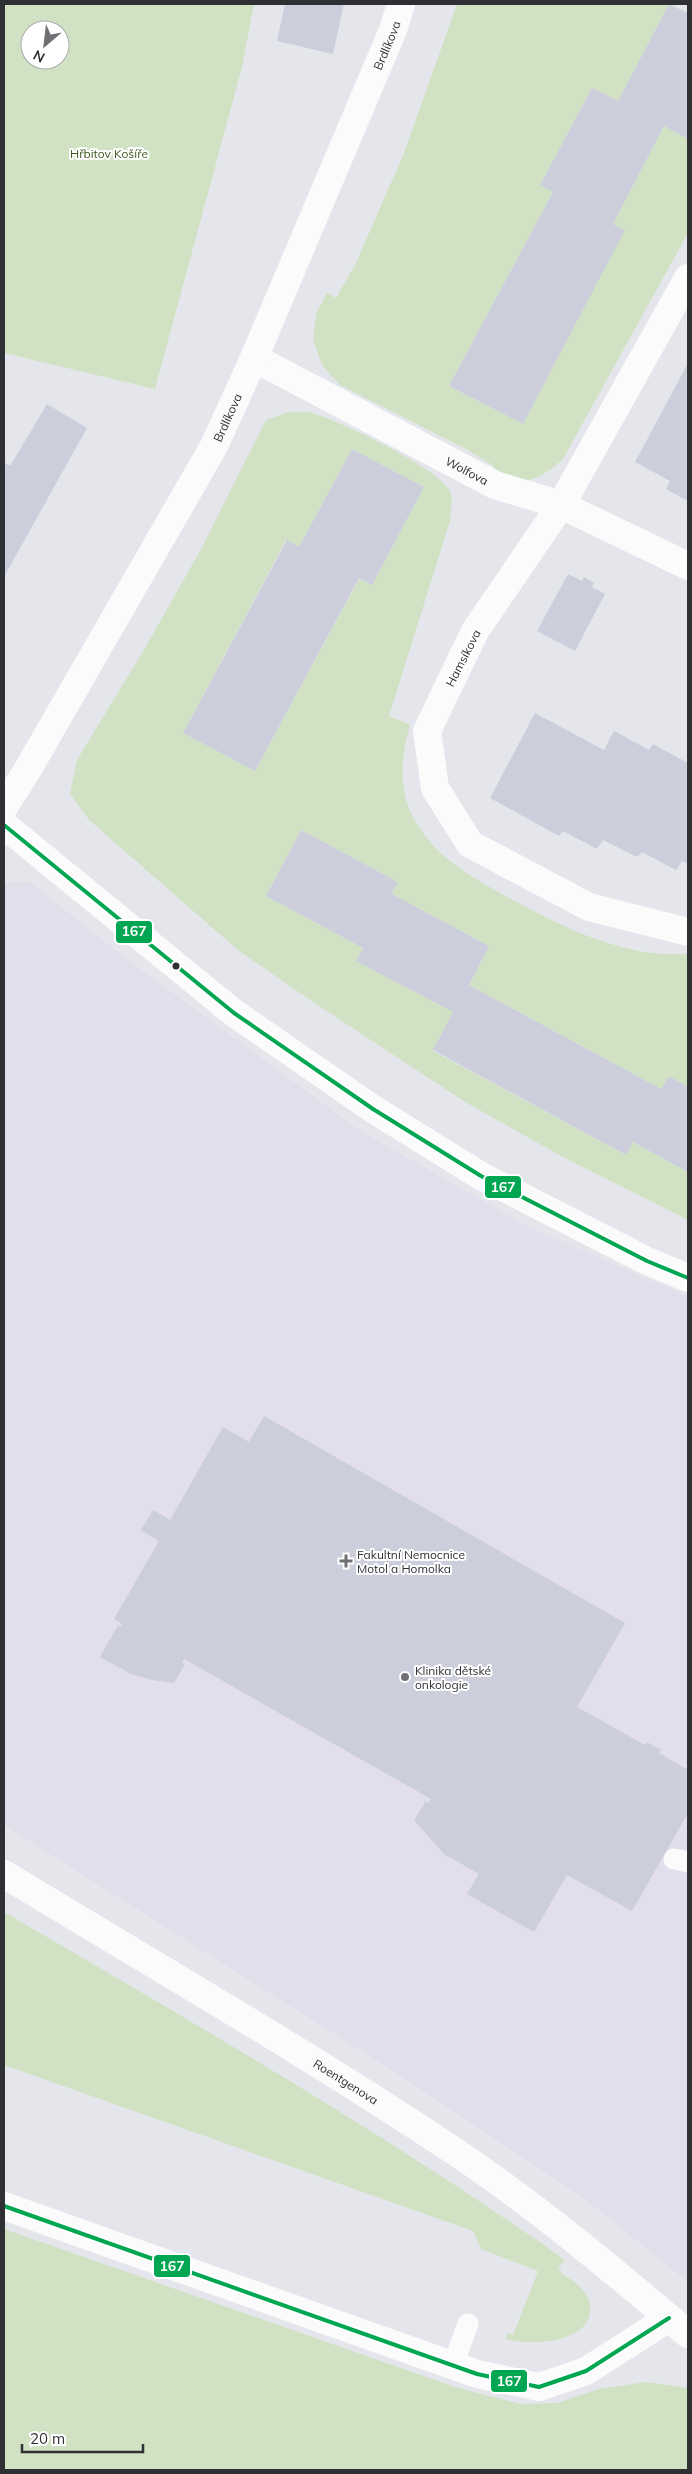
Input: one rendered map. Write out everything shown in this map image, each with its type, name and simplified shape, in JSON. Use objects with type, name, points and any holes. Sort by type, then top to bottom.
[{"type":"street","name":"Brdlíkova","points":[[4,807],[28,769],[214,446],[254,358],[393,30],[401,4]]},
{"type":"street","name":"Hamsíkova","points":[[688,278],[561,505],[475,631],[427,730],[435,788],[470,844],[589,907],[688,932]]},
{"type":"street","name":"Wolfova","points":[[254,358],[495,485],[561,505],[688,566]]},
{"type":"street","points":[[4,825],[234,1013],[373,1109],[481,1176],[647,1261],[688,1278]]},
{"type":"street","name":"Roentgenova","points":[[4,1874],[330,2071],[464,2158],[583,2245],[679,2326],[586,2371],[539,2387],[477,2374],[4,2206]]},
{"type":"lane","points":[[453,2365],[468,2324]]},
{"type":"shaded area","name":"Fakultní Nemocnice Motol a Homolka","points":[[4,883],[31,883],[128,960],[362,1132],[529,1227],[688,1297],[688,2282],[585,2199],[385,2066],[4,1825]]},
{"type":"green space","name":"Hřbitov Košíře","points":[[4,4],[254,4],[242,67],[155,389],[4,353]]},
{"type":"green space","points":[[457,4],[669,4],[618,101],[592,88],[540,185],[553,192],[449,386],[523,424],[624,230],[613,224],[664,126],[688,139],[688,233],[563,459],[545,473],[530,480],[490,480],[494,466],[466,449],[340,385],[322,365],[313,340],[316,314],[327,293],[336,298],[355,265],[404,153]]},
{"type":"green space","points":[[289,412],[309,412],[315,414],[346,426],[390,448],[412,460],[445,484],[451,494],[450,521],[389,716],[410,725],[402,771],[408,806],[422,831],[444,856],[484,884],[513,900],[575,931],[619,946],[665,954],[688,954],[688,1087],[669,1076],[661,1089],[469,985],[489,946],[392,894],[398,882],[301,830],[266,896],[363,948],[356,961],[453,1012],[433,1051],[626,1155],[633,1142],[688,1172],[688,1220],[561,1156],[465,1102],[239,951],[89,820],[70,794],[77,760],[145,648],[201,549],[266,420]],"holes":[[[352,449],[424,487],[372,585],[359,579],[255,771],[183,733],[286,540],[299,547]]]},
{"type":"green space","points":[[4,1912],[218,2037],[358,2123],[497,2213],[565,2260],[558,2269],[579,2286],[588,2298],[590,2313],[585,2324],[576,2332],[562,2338],[547,2341],[532,2342],[506,2339],[507,2333],[513,2335],[538,2271],[481,2249],[473,2231],[4,2065]]},
{"type":"green space","points":[[4,2229],[455,2387],[521,2404],[557,2403],[599,2389],[646,2382],[688,2388],[688,2470],[4,2470]]},
{"type":"building","points":[[285,4],[344,4],[333,54],[277,41]]},
{"type":"building","points":[[669,4],[688,13],[688,139],[664,126],[613,224],[625,230],[523,424],[449,386],[553,192],[540,185],[592,88],[618,101]]},
{"type":"building","points":[[688,363],[688,501],[666,489],[670,481],[635,462]]},
{"type":"building","points":[[47,404],[87,428],[4,577],[4,462],[10,466]]},
{"type":"building","points":[[352,449],[424,487],[372,585],[359,578],[255,771],[183,733],[287,540],[299,547]]},
{"type":"building","points":[[568,574],[582,581],[584,577],[594,583],[592,587],[605,594],[575,651],[537,631]]},
{"type":"building","points":[[535,713],[604,750],[614,731],[649,750],[653,744],[688,763],[688,864],[682,861],[676,870],[642,852],[637,857],[603,840],[597,849],[563,831],[559,836],[490,798]]},
{"type":"building","points":[[301,830],[398,882],[392,894],[489,946],[469,985],[661,1089],[669,1076],[688,1087],[688,1172],[633,1142],[626,1155],[433,1050],[453,1012],[356,961],[363,948],[266,896]]},
{"type":"building","name":"Klinika dětské onkologie","points":[[264,1416],[625,1623],[577,1707],[645,1745],[647,1742],[661,1750],[659,1753],[688,1770],[688,1813],[632,1911],[567,1875],[534,1932],[467,1894],[479,1874],[444,1854],[414,1820],[426,1801],[428,1803],[431,1799],[184,1659],[182,1662],[185,1664],[174,1683],[152,1680],[131,1674],[100,1657],[118,1625],[120,1627],[122,1624],[114,1619],[159,1541],[141,1530],[153,1510],[170,1520],[223,1427],[249,1442]]},
{"type":"transit line","name":"167","points":[[4,825],[234,1013],[373,1109],[481,1176],[647,1261],[688,1278]]},
{"type":"transit line","name":"167","points":[[4,2206],[477,2374],[539,2387],[586,2371],[669,2318]]},
{"type":"place","name":"Fakultní Nemocnice Motol a Homolka","points":[[346,1561]]},
{"type":"place","name":"Klinika dětské onkologie","points":[[405,1677]]}]
